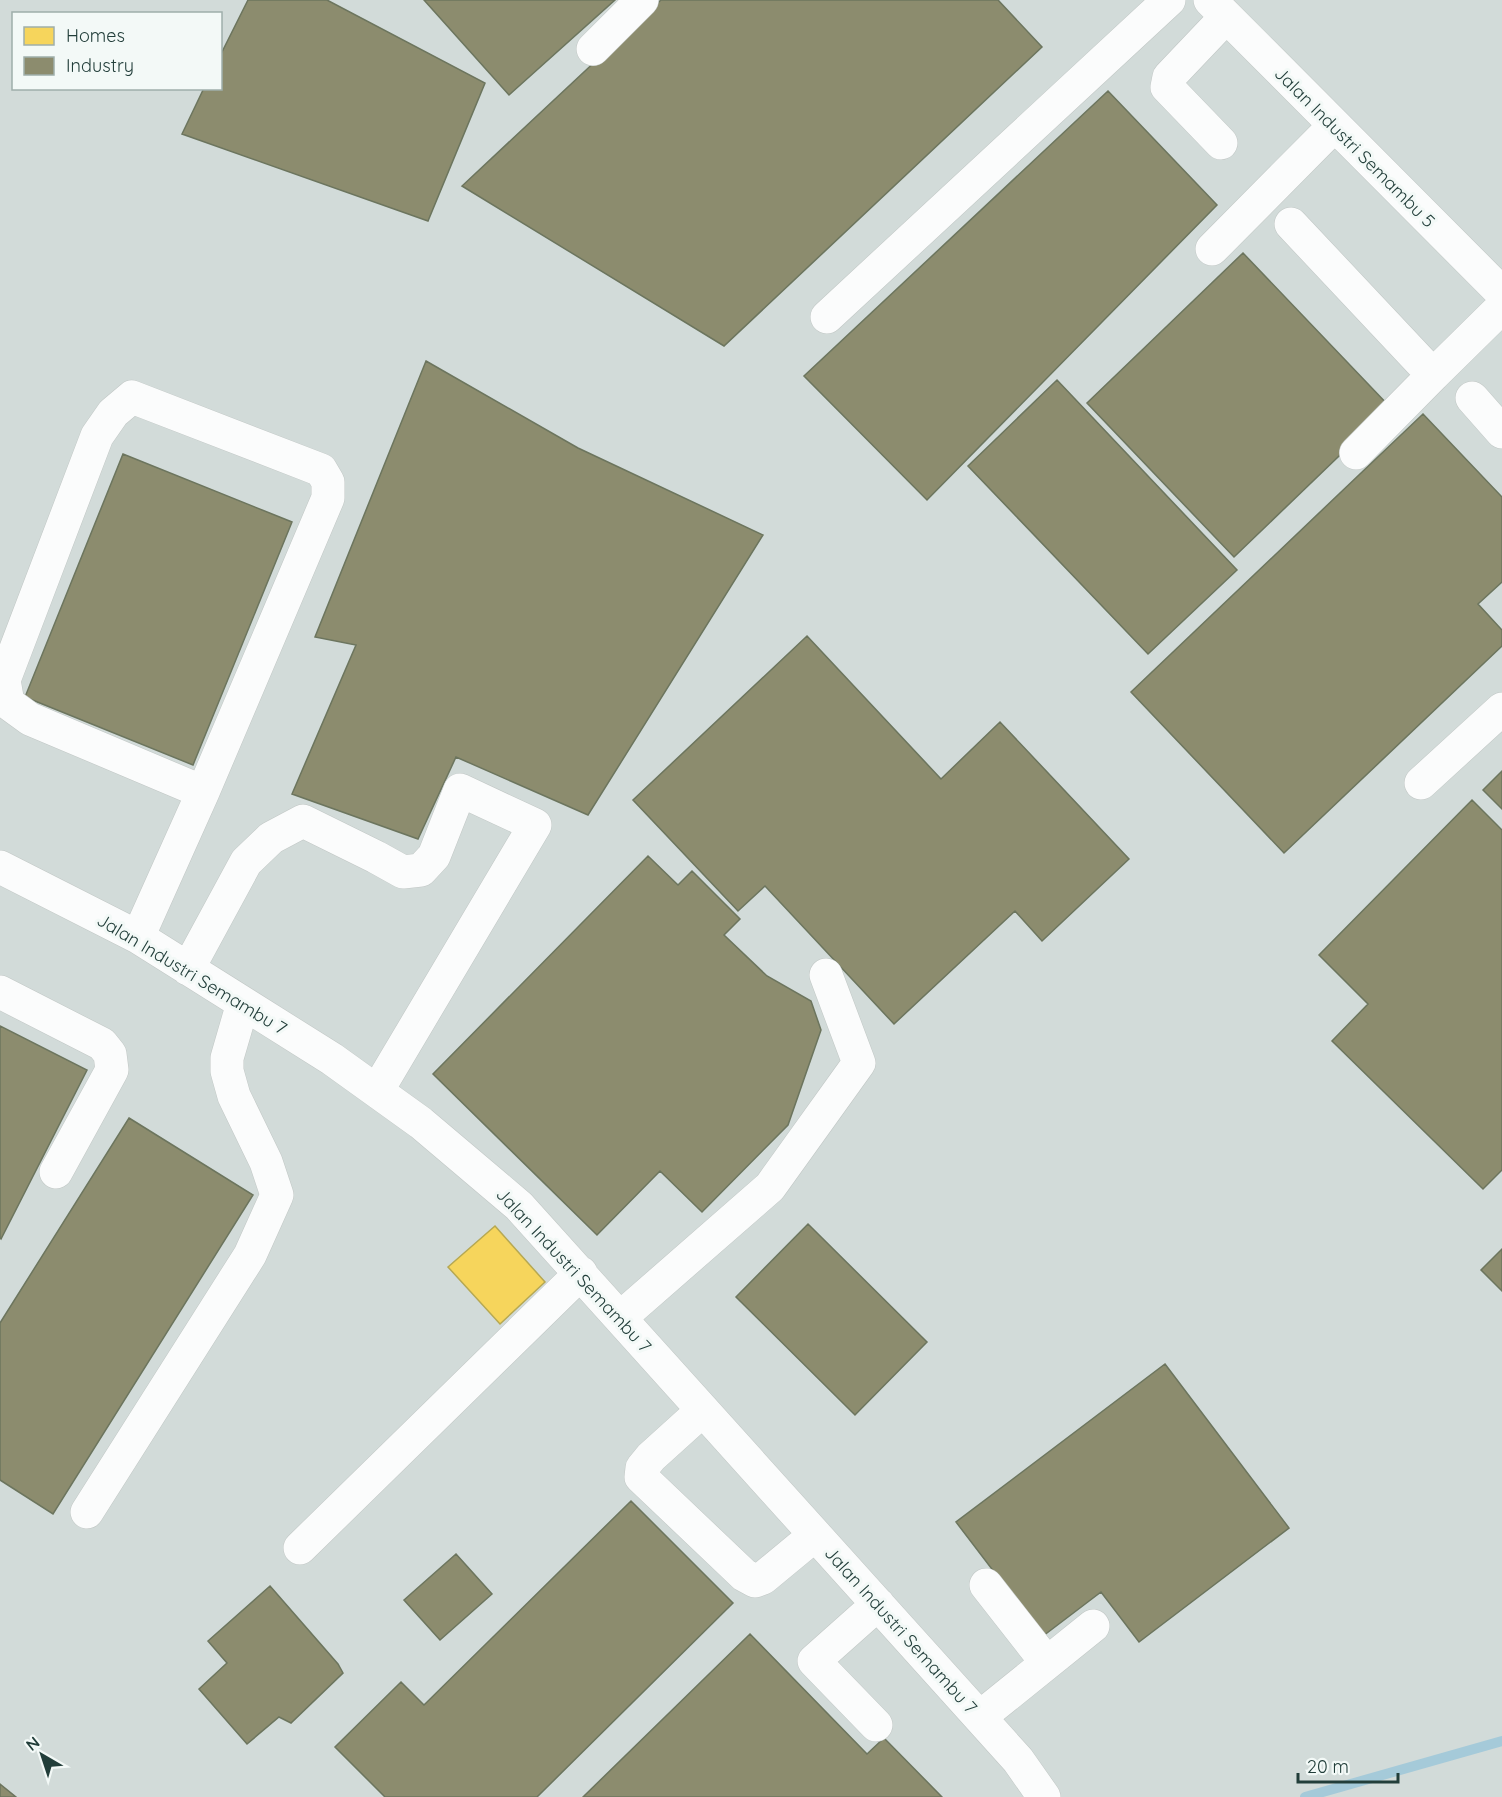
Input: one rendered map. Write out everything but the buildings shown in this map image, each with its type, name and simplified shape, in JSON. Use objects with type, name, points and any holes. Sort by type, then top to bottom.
[{"type":"street","points":[[592,49],[642,0]]},
{"type":"street","points":[[827,317],[1169,0]]},
{"type":"street","points":[[1218,9],[1169,77],[1167,87],[1221,143]]},
{"type":"street","name":"Jalan Industri Semambu 5","points":[[1218,9],[1502,293]]},
{"type":"street","points":[[1212,249],[1334,126]]},
{"type":"street","points":[[1291,224],[1433,375]]},
{"type":"street","points":[[1356,453],[1502,307]]},
{"type":"street","points":[[138,937],[203,792],[328,498],[328,483],[321,470],[132,398],[113,413],[97,436],[4,680],[8,703],[30,719],[203,792]]},
{"type":"street","points":[[1472,398],[1502,432]]},
{"type":"street","points":[[1421,783],[1502,709]]},
{"type":"street","points":[[188,969],[246,862],[271,838],[303,820],[403,872],[421,870],[434,855],[460,790],[535,825],[377,1091]]},
{"type":"street","name":"Jalan Industri Semambu 7","points":[[0,867],[138,937],[332,1059],[421,1123],[519,1206],[980,1717],[1018,1760],[1044,1797]]},
{"type":"street","points":[[620,1318],[770,1187],[859,1063],[826,975]]},
{"type":"street","points":[[0,992],[102,1044],[110,1054],[112,1070],[56,1172]]},
{"type":"street","points":[[87,1512],[250,1255],[277,1195],[266,1162],[234,1096],[227,1071],[227,1058],[243,1003]]},
{"type":"street","points":[[300,1548],[581,1273]]},
{"type":"street","points":[[703,1410],[651,1457],[642,1468],[641,1477],[744,1575],[755,1581],[763,1578],[815,1535]]},
{"type":"street","points":[[986,1585],[1047,1663]]},
{"type":"street","points":[[876,1725],[807,1654],[878,1604]]},
{"type":"street","points":[[980,1717],[1093,1626]]},
{"type":"shaded area","points":[[0,0],[1502,0],[1502,1797],[0,1797]]},
{"type":"waterway","points":[[1305,1797],[1502,1741]]}]
